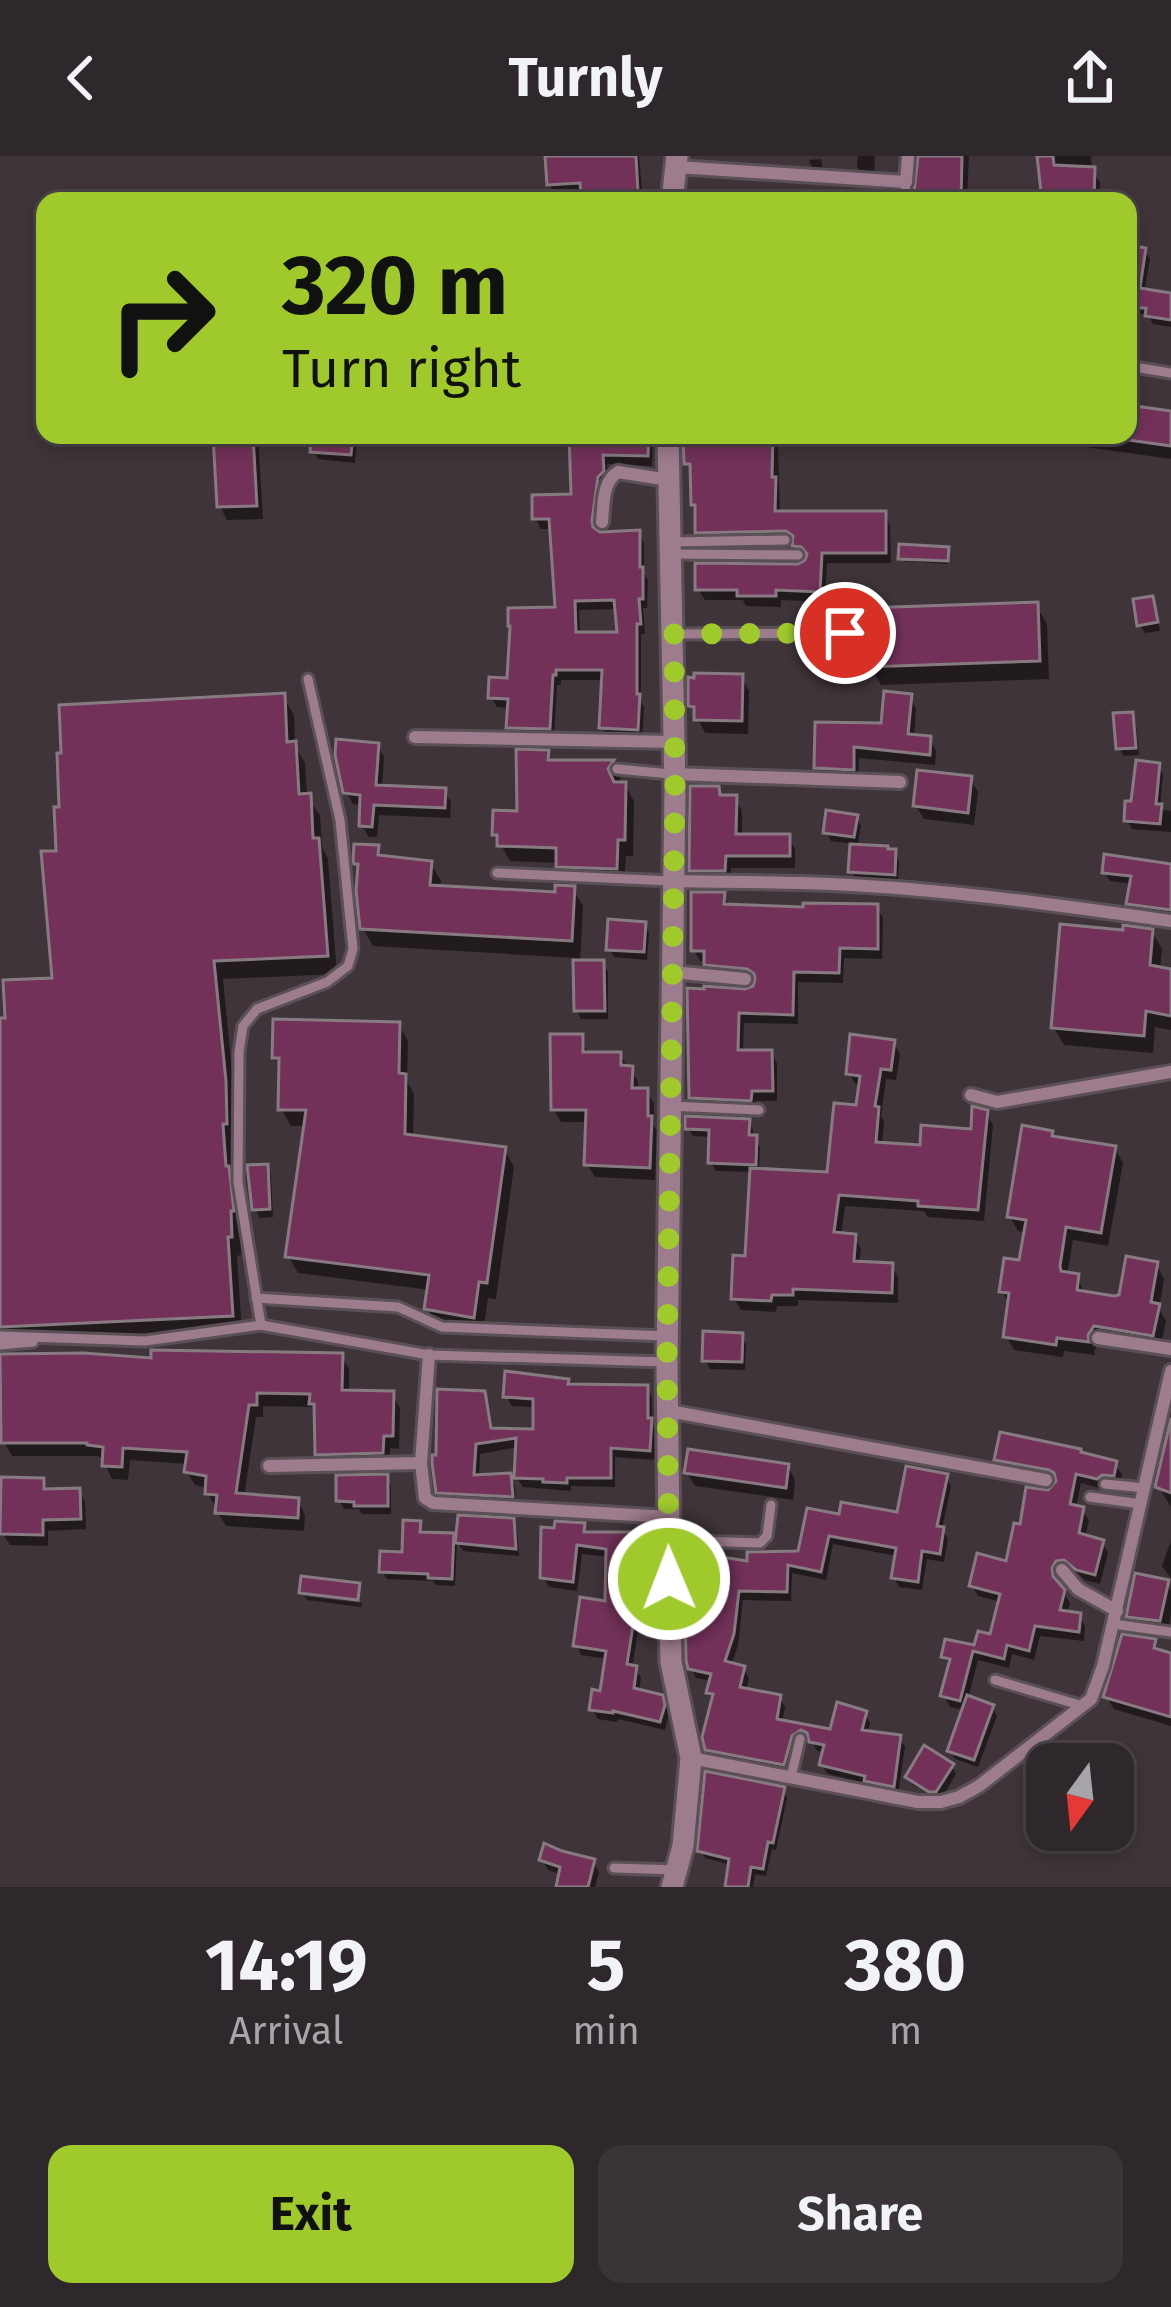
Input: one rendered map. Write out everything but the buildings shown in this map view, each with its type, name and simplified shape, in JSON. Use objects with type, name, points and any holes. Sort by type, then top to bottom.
[{"type":"street","points":[[673,192],[677,162],[906,182],[908,156]]},
{"type":"street","points":[[668,444],[674,634],[667,1336],[671,1662],[691,1758],[685,1830],[674,1878]]},
{"type":"street","points":[[602,522],[607,482],[618,472],[670,480]]},
{"type":"street","points":[[415,736],[674,742]]},
{"type":"street","points":[[674,774],[900,782]]},
{"type":"street","points":[[673,881],[925,891],[1171,921]]},
{"type":"street","points":[[672,972],[745,979]]},
{"type":"street","points":[[970,1095],[997,1102],[1171,1072]]},
{"type":"street","points":[[1098,1338],[1171,1349]]},
{"type":"street","points":[[429,1354],[421,1463],[425,1498],[433,1503],[669,1529]]},
{"type":"street","points":[[691,1758],[918,1802],[941,1802],[980,1786],[1083,1706],[1097,1688],[1171,1371]]},
{"type":"street","points":[[669,1411],[1046,1480]]},
{"type":"street","points":[[269,1466],[421,1463]]},
{"type":"street","points":[[1062,1570],[1115,1617]]},
{"type":"lane","points":[[905,192],[906,182]]},
{"type":"lane","points":[[1137,367],[1171,373]]},
{"type":"lane","points":[[671,548],[785,540]]},
{"type":"lane","points":[[671,548],[797,555]]},
{"type":"lane","points":[[674,634],[845,633]]},
{"type":"lane","points":[[261,1325],[238,1182],[243,1026],[257,1009],[327,982],[349,966],[353,949],[340,820],[308,680]]},
{"type":"lane","points":[[617,769],[674,774]]},
{"type":"lane","points":[[497,873],[673,881]]},
{"type":"lane","points":[[670,1106],[759,1110]]},
{"type":"lane","points":[[256,1298],[398,1307],[442,1327],[667,1336]]},
{"type":"lane","points":[[0,1336],[146,1341],[261,1325],[429,1354],[667,1362]]},
{"type":"lane","points":[[0,1345],[56,1338]]},
{"type":"lane","points":[[1105,1484],[1145,1488]]},
{"type":"lane","points":[[1090,1497],[1141,1504]]},
{"type":"lane","points":[[669,1529],[760,1543],[767,1536],[771,1504]]},
{"type":"lane","points":[[1115,1617],[1171,1632]]},
{"type":"lane","points":[[995,1680],[1083,1706]]},
{"type":"lane","points":[[790,1778],[800,1739]]},
{"type":"lane","points":[[614,1868],[674,1878]]},
{"type":"route","points":[[669,1579],[674,634],[845,633]]}]
